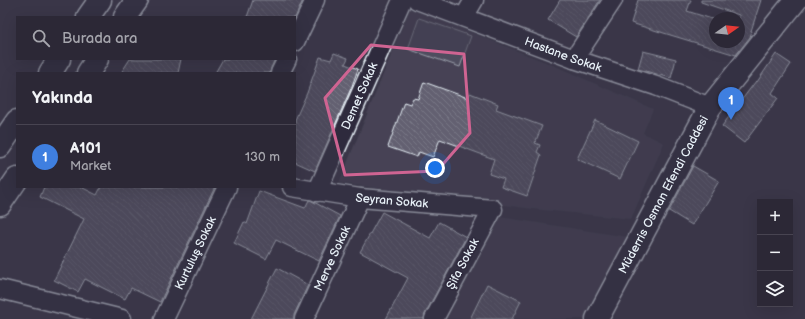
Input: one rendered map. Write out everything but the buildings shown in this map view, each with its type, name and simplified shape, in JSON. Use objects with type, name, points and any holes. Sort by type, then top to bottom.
[{"type":"main road","points":[[89,16],[100,0]]},
{"type":"main road","points":[[126,16],[136,0]]},
{"type":"main road","name":"Müderris Osman Efendi Caddesi","points":[[597,319],[710,107],[796,0]]},
{"type":"main road","points":[[51,72],[58,60]]},
{"type":"main road","points":[[89,72],[96,60]]},
{"type":"main road","points":[[0,146],[16,122]]},
{"type":"main road","points":[[0,204],[16,180]]},
{"type":"street","points":[[296,40],[315,0]]},
{"type":"street","name":"Demet Sokak","points":[[317,192],[402,0]]},
{"type":"street","name":"Hastane Sokak","points":[[417,0],[574,59],[656,86],[710,107]]},
{"type":"street","points":[[464,18],[474,0]]},
{"type":"street","points":[[574,59],[613,0]]},
{"type":"street","points":[[280,72],[286,60]]},
{"type":"street","name":"Kurtuluş Sokak","points":[[164,319],[226,188]]},
{"type":"street","name":"Seyran Sokak","points":[[296,188],[360,198],[493,209]]},
{"type":"street","name":"Merve Sokak","points":[[304,319],[360,198]]},
{"type":"street","name":"Şifa Sokak","points":[[434,319],[493,209]]},
{"type":"street","points":[[0,289],[122,319]]},
{"type":"highlighted area","points":[[371,45],[464,54],[470,133],[437,171],[345,175],[325,98]]},
{"type":"shaded area","points":[[410,8],[555,66],[653,109],[643,133],[664,143],[631,219],[533,209],[339,183]]},
{"type":"shaded area","points":[[419,18],[471,36],[460,67],[408,49]]},
{"type":"shaded area","points":[[500,217],[628,237],[585,319],[446,319]]},
{"type":"place","name":"A101","points":[[731,120]]}]
